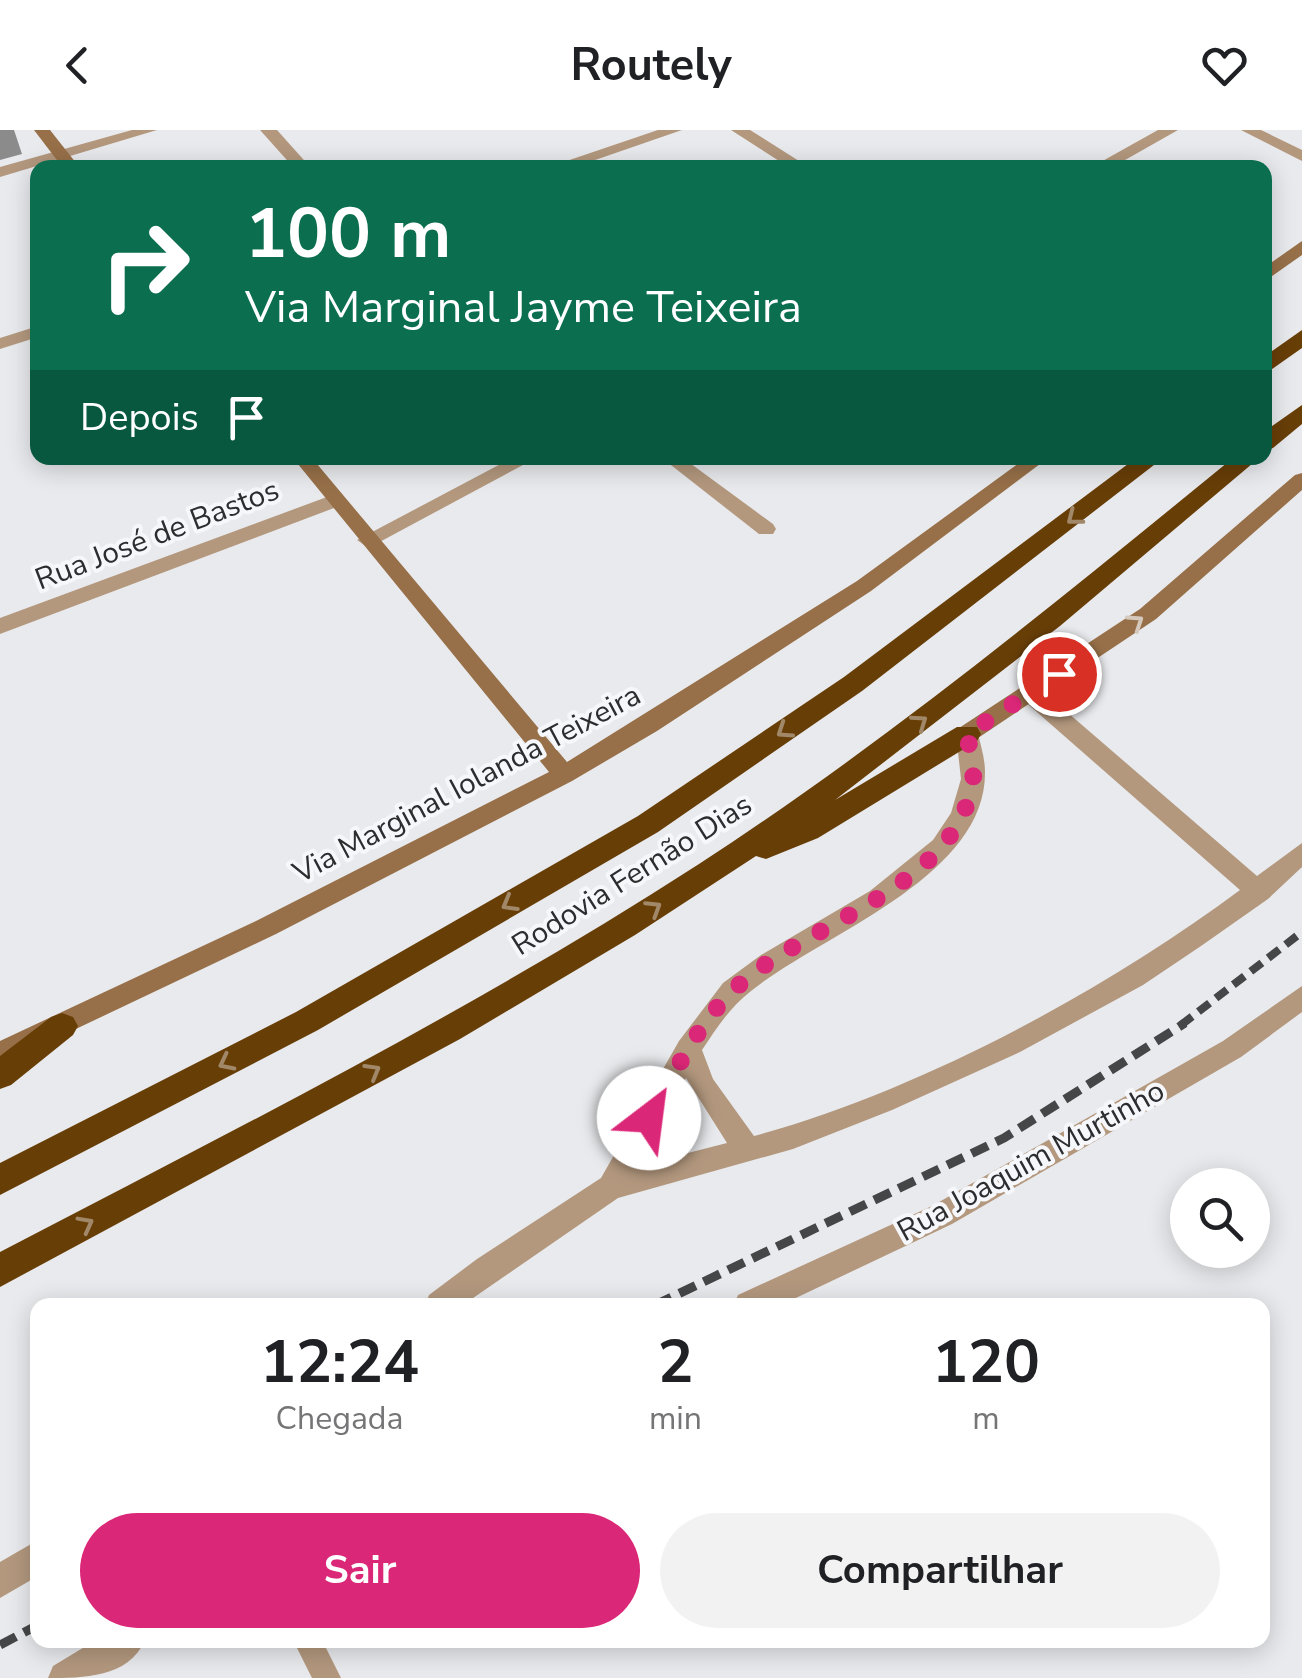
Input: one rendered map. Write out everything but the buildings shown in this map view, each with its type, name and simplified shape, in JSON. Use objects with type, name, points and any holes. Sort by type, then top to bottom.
[{"type":"highway","points":[[1272,362],[1302,338]]},
{"type":"highway","points":[[1272,437],[1302,412]]},
{"type":"highway","name":"Rodovia Fernão Dias","points":[[0,1180],[307,1021],[648,824],[853,684],[1141,465]]},
{"type":"highway","name":"Rodovia Fernão Dias","points":[[0,1270],[347,1085],[617,931],[712,870],[938,710],[1238,465]]},
{"type":"highway","points":[[712,870],[808,830],[967,734]]},
{"type":"highway","points":[[0,1075],[62,1026]]},
{"type":"main road","points":[[42,130],[66,160]]},
{"type":"main road","points":[[1272,270],[1302,246]]},
{"type":"main road","points":[[308,465],[564,775]]},
{"type":"main road","name":"Via Marginal Iolanda Teixeira","points":[[0,1054],[564,775],[649,725],[864,586],[1028,465]]},
{"type":"main road","points":[[967,734],[1148,614],[1302,479]]},
{"type":"street","points":[[70,160],[149,130]]},
{"type":"street","points":[[268,130],[296,160]]},
{"type":"street","points":[[579,160],[674,130]]},
{"type":"street","points":[[739,130],[789,160]]},
{"type":"street","points":[[1113,160],[1170,130]]},
{"type":"street","points":[[1249,130],[1302,156]]},
{"type":"street","points":[[0,172],[30,167]]},
{"type":"street","points":[[0,344],[30,334]]},
{"type":"street","points":[[367,540],[512,465]]},
{"type":"street","points":[[681,465],[766,529]]},
{"type":"street","name":"Rua José de Bastos","points":[[0,626],[335,500]]},
{"type":"street","points":[[1030,693],[1259,892]]},
{"type":"street","points":[[610,1187],[710,1015],[740,984],[877,898],[934,857],[956,830],[974,775],[967,734]]},
{"type":"street","points":[[449,1298],[610,1187],[749,1152],[816,1129],[1021,1040],[1137,975],[1259,892],[1302,853]]},
{"type":"street","name":"Rua Joaquim Murtinho","points":[[763,1298],[942,1215],[1052,1154],[1232,1049],[1302,996]]},
{"type":"street","points":[[688,1050],[702,1085],[749,1152]]},
{"type":"street","points":[[0,1581],[30,1561]]},
{"type":"street","points":[[66,1678],[115,1648]]},
{"type":"lane","points":[[311,1648],[327,1678]]},
{"type":"railway","points":[[1181,1025],[1302,932]]},
{"type":"railway","points":[[670,1298],[1004,1138],[1185,1023]]},
{"type":"railway","points":[[0,1645],[30,1629]]},
{"type":"route","points":[[649,1118],[710,1015],[740,984],[877,898],[934,857],[956,830],[968,802],[974,775],[967,734],[1059,674]]}]
